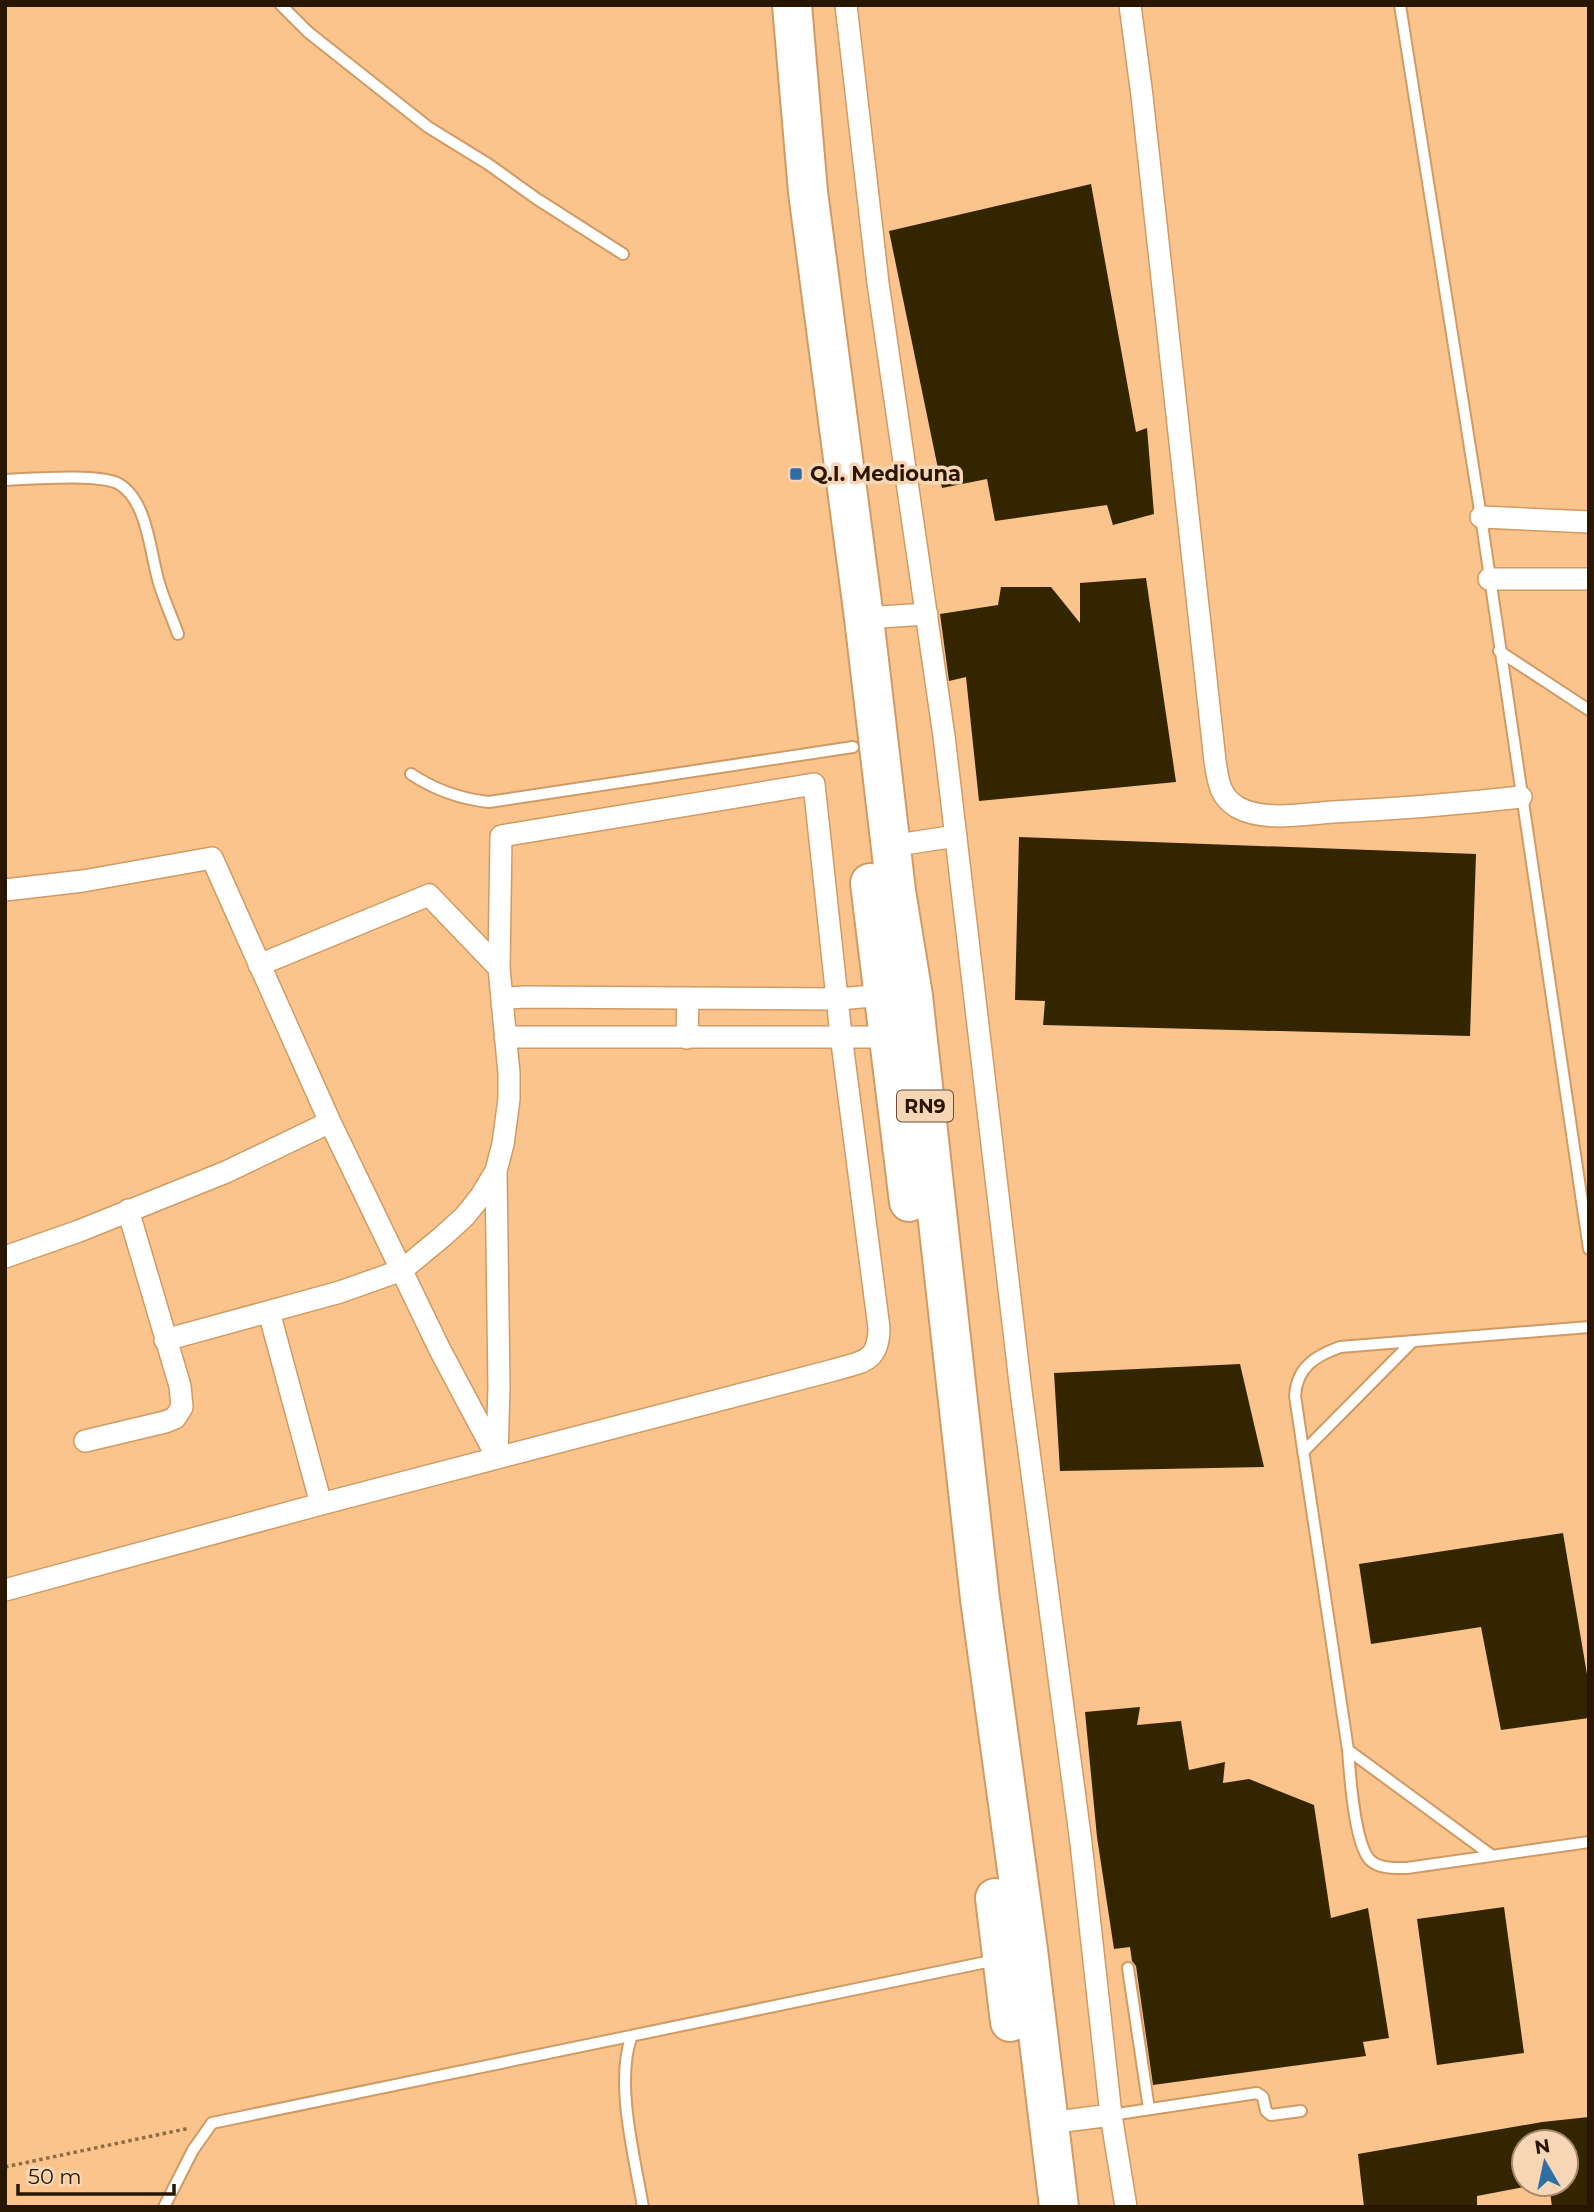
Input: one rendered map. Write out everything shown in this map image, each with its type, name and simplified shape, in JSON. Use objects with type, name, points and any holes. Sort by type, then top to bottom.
[{"type":"highway","name":"RN9","points":[[766,5],[853,747],[1033,2207]]},
{"type":"highway","name":"RN9","points":[[792,5],[807,192],[864,618],[891,846],[915,1009],[980,1600],[1028,1950],[1059,2207]]},
{"type":"street","points":[[846,5],[878,283],[927,614],[956,836],[1021,1391],[1081,1843],[1111,2115],[1126,2207]]},
{"type":"street","points":[[1130,5],[1219,786],[1235,806],[1245,811],[1270,814],[1406,808],[1521,797]]},
{"type":"street","points":[[1481,517],[1589,522]]},
{"type":"street","points":[[1489,579],[1589,579]]},
{"type":"street","points":[[864,618],[927,614]]},
{"type":"street","points":[[5,1590],[497,1457],[834,1370],[859,1363],[875,1353],[879,1342],[879,1328],[841,1035],[814,784],[502,836],[499,968],[509,1099],[496,1171],[499,1385],[497,1457]]},
{"type":"street","points":[[891,846],[956,836]]},
{"type":"street","points":[[5,890],[83,881],[212,858],[330,1122],[440,1350],[497,1457]]},
{"type":"street","points":[[259,965],[429,895],[499,968]]},
{"type":"street","points":[[502,1004],[509,998],[524,997],[839,999],[884,995]]},
{"type":"street","points":[[687,1038],[688,998]]},
{"type":"street","points":[[505,1037],[889,1037]]},
{"type":"street","points":[[5,1256],[79,1231],[226,1172],[330,1122]]},
{"type":"street","points":[[165,1340],[340,1292],[402,1270],[465,1216],[496,1171]]},
{"type":"street","points":[[85,1441],[165,1422],[179,1414],[183,1400],[128,1210]]},
{"type":"street","points":[[269,1312],[321,1504]]},
{"type":"street","points":[[1049,2123],[1111,2115]]},
{"type":"lane","points":[[281,5],[308,32],[428,127],[623,254]]},
{"type":"lane","points":[[1400,5],[1481,517],[1589,1249]]},
{"type":"lane","points":[[5,480],[97,478],[118,483],[126,490],[133,498],[144,523],[159,583],[178,634]]},
{"type":"lane","points":[[1499,650],[1589,710]]},
{"type":"lane","points":[[411,774],[435,789],[474,801],[489,802],[853,747]]},
{"type":"lane","points":[[1589,1327],[1340,1347],[1318,1355],[1303,1368],[1296,1383],[1295,1396],[1357,1824],[1369,1859],[1382,1866],[1407,1868],[1589,1842]]},
{"type":"lane","points":[[1303,1452],[1412,1342]]},
{"type":"lane","points":[[1348,1750],[1491,1855]]},
{"type":"lane","points":[[164,2207],[193,2150],[212,2123],[1002,1959]]},
{"type":"lane","points":[[1128,1968],[1149,2109]]},
{"type":"lane","points":[[631,2038],[625,2076],[630,2131],[643,2207]]},
{"type":"lane","points":[[1111,2115],[1257,2093],[1263,2097],[1266,2111],[1271,2115],[1301,2111]]},
{"type":"path","points":[[5,2167],[212,2123]]},
{"type":"building","points":[[1091,184],[1136,432],[1147,428],[1154,514],[1113,525],[1107,505],[995,521],[987,479],[942,488],[889,231]]},
{"type":"building","points":[[1146,578],[1176,782],[979,801],[966,677],[949,681],[940,614],[998,605],[1001,587],[1051,587],[1080,623],[1080,583]]},
{"type":"building","points":[[1019,837],[1476,854],[1470,1036],[1043,1025],[1045,1001],[1015,1000]]},
{"type":"building","points":[[1240,1364],[1264,1467],[1060,1471],[1054,1373]]},
{"type":"building","points":[[1563,1533],[1589,1686],[1589,1718],[1501,1730],[1481,1627],[1371,1644],[1359,1564]]},
{"type":"building","points":[[1140,1707],[1137,1725],[1181,1721],[1189,1770],[1225,1762],[1223,1783],[1249,1779],[1314,1805],[1331,1918],[1368,1908],[1389,2038],[1363,2042],[1366,2056],[1153,2085],[1136,1966],[1132,1961],[1130,1947],[1114,1949],[1097,1837],[1085,1712]]},
{"type":"building","points":[[1504,1907],[1524,2053],[1437,2065],[1417,1919]]},
{"type":"building","points":[[1589,2117],[1589,2207],[1552,2207],[1551,2198],[1580,2198],[1580,2128],[1510,2128],[1510,2190],[1477,2196],[1477,2207],[1364,2207],[1358,2154],[1542,2122]]},
{"type":"place","name":"Q.I. Mediouna","points":[[796,474]]}]
